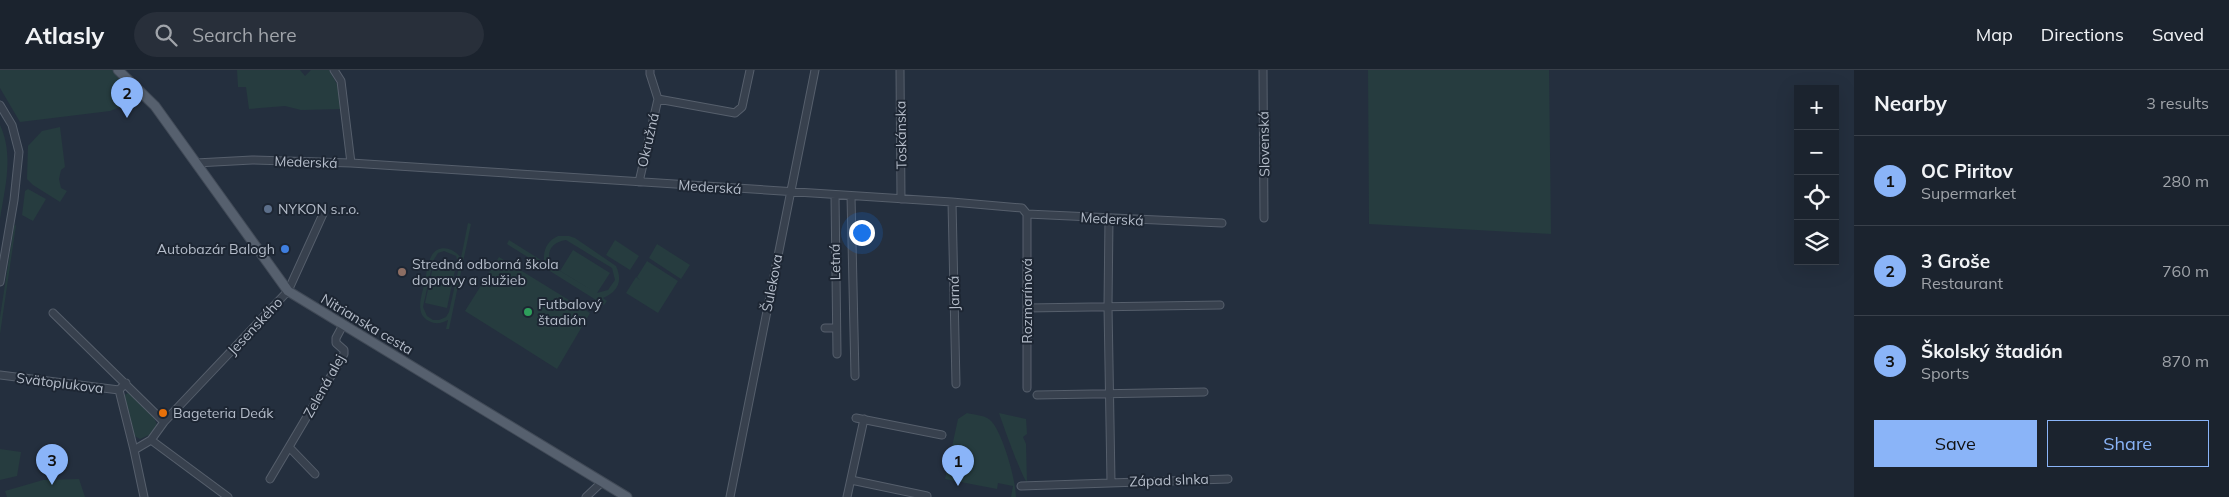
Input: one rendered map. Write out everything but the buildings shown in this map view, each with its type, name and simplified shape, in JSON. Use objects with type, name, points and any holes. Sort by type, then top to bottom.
[{"type":"main road","name":"Nitrianska cesta","points":[[118,70],[155,106],[288,290],[627,497]]},
{"type":"street","points":[[334,70],[341,81],[351,163]]},
{"type":"street","name":"Okružná","points":[[638,182],[658,99],[650,70]]},
{"type":"street","name":"Okružná","points":[[658,99],[735,113],[742,107],[750,70]]},
{"type":"street","name":"Šulekova","points":[[730,497],[815,70]]},
{"type":"street","name":"Toskánska","points":[[900,70],[901,199]]},
{"type":"street","name":"Slovenská","points":[[1263,70],[1264,218]]},
{"type":"street","points":[[0,105],[12,125],[19,152],[14,200],[0,282]]},
{"type":"street","name":"Mederská","points":[[196,164],[252,160],[351,163],[952,202],[1022,208],[1026,214],[1222,223]]},
{"type":"street","name":"Letná","points":[[835,195],[837,354]]},
{"type":"street","points":[[851,196],[855,376]]},
{"type":"street","name":"Jarná","points":[[952,202],[956,384]]},
{"type":"street","name":"Jesenského","points":[[152,440],[164,422],[288,290],[322,214]]},
{"type":"street","name":"Rozmarínová","points":[[1026,214],[1028,388]]},
{"type":"street","name":"Západ slnka","points":[[1109,219],[1108,306],[1111,482]]},
{"type":"street","points":[[1027,308],[1220,305]]},
{"type":"street","points":[[53,313],[164,422]]},
{"type":"street","name":"Zelená alej","points":[[270,479],[344,354],[344,350],[336,342],[336,338],[343,325]]},
{"type":"street","points":[[825,328],[836,328]]},
{"type":"street","name":"Svätoplukova","points":[[0,376],[119,390]]},
{"type":"street","points":[[126,383],[119,390],[144,497]]},
{"type":"street","points":[[1037,395],[1204,392]]},
{"type":"street","points":[[856,418],[942,435]]},
{"type":"street","points":[[848,497],[864,419]]},
{"type":"street","points":[[134,450],[152,440],[228,497]]},
{"type":"street","points":[[289,448],[315,474]]},
{"type":"street","name":"Západ slnka","points":[[1021,486],[1228,479]]},
{"type":"street","points":[[851,480],[927,496]]},
{"type":"street","points":[[586,497],[602,482]]},
{"type":"green space","points":[[0,70],[114,70],[138,100],[110,111],[20,122],[0,88]]},
{"type":"green space","points":[[237,70],[300,70],[305,76],[311,70],[329,70],[339,88],[342,109],[301,110],[285,106],[249,109],[246,87],[238,87]]},
{"type":"green space","points":[[1368,70],[1549,70],[1551,234],[1369,224]]},
{"type":"green space","points":[[0,125],[7,148],[7,171],[0,219]]},
{"type":"green space","points":[[60,127],[65,167],[61,170],[59,179],[61,188],[67,191],[60,202],[27,179],[28,146],[42,131]]},
{"type":"green space","points":[[28,189],[46,199],[33,221],[22,215],[25,191]]},
{"type":"green space","points":[[468,223],[471,224],[449,329],[446,329],[448,320],[434,323],[424,318],[420,309],[427,268],[433,254],[440,249],[445,248],[454,251],[461,258]],"holes":[[[444,251],[456,256],[459,267],[449,312],[446,317],[433,320],[427,316],[423,307],[433,261],[438,253]]]},
{"type":"green space","points":[[16,225],[0,334],[0,317],[14,226]]},
{"type":"green space","points":[[558,236],[575,238],[616,266],[619,276],[618,285],[612,293],[603,298],[607,301],[604,305],[507,244],[509,240],[544,262],[546,246]],"holes":[[[566,240],[612,268],[615,280],[608,290],[597,293],[610,273],[573,250],[560,271],[552,266],[549,257],[551,249],[556,243]]]},
{"type":"green space","points":[[615,240],[639,256],[630,270],[606,255]]},
{"type":"green space","points":[[657,244],[690,265],[681,279],[649,258]]},
{"type":"green space","name":"Futbalový štadión","points":[[499,257],[590,313],[557,369],[465,311]]},
{"type":"green space","points":[[647,261],[678,281],[658,313],[626,293],[636,277],[640,280],[637,277]]},
{"type":"green space","points":[[434,262],[456,266],[447,308],[425,303]]},
{"type":"green space","points":[[128,393],[146,406],[157,425],[149,435],[140,439],[133,435],[123,396]]},
{"type":"green space","points":[[967,413],[987,418],[996,428],[1008,458],[1016,497],[1011,497],[1013,486],[998,483],[997,489],[945,479],[958,419]]},
{"type":"green space","points":[[999,413],[1026,419],[1027,434],[1023,437],[1026,444],[1027,482],[1017,461]]},
{"type":"green space","points":[[0,449],[21,452],[17,476],[0,480]]},
{"type":"green space","points":[[79,479],[85,497],[7,497],[5,491],[43,480]]},
{"type":"place","name":"3 Groše","points":[[127,118]]},
{"type":"place","name":"NYKON s.r.o.","points":[[268,209]]},
{"type":"place","name":"Autobazár Balogh","points":[[285,249]]},
{"type":"place","name":"Stredná odborná škola dopravy a služieb","points":[[402,272]]},
{"type":"place","name":"Futbalový štadión","points":[[528,312]]},
{"type":"place","name":"Bageteria Deák","points":[[163,413]]},
{"type":"place","name":"Školský štadión","points":[[52,485]]},
{"type":"place","name":"OC Piritov","points":[[958,486]]}]
